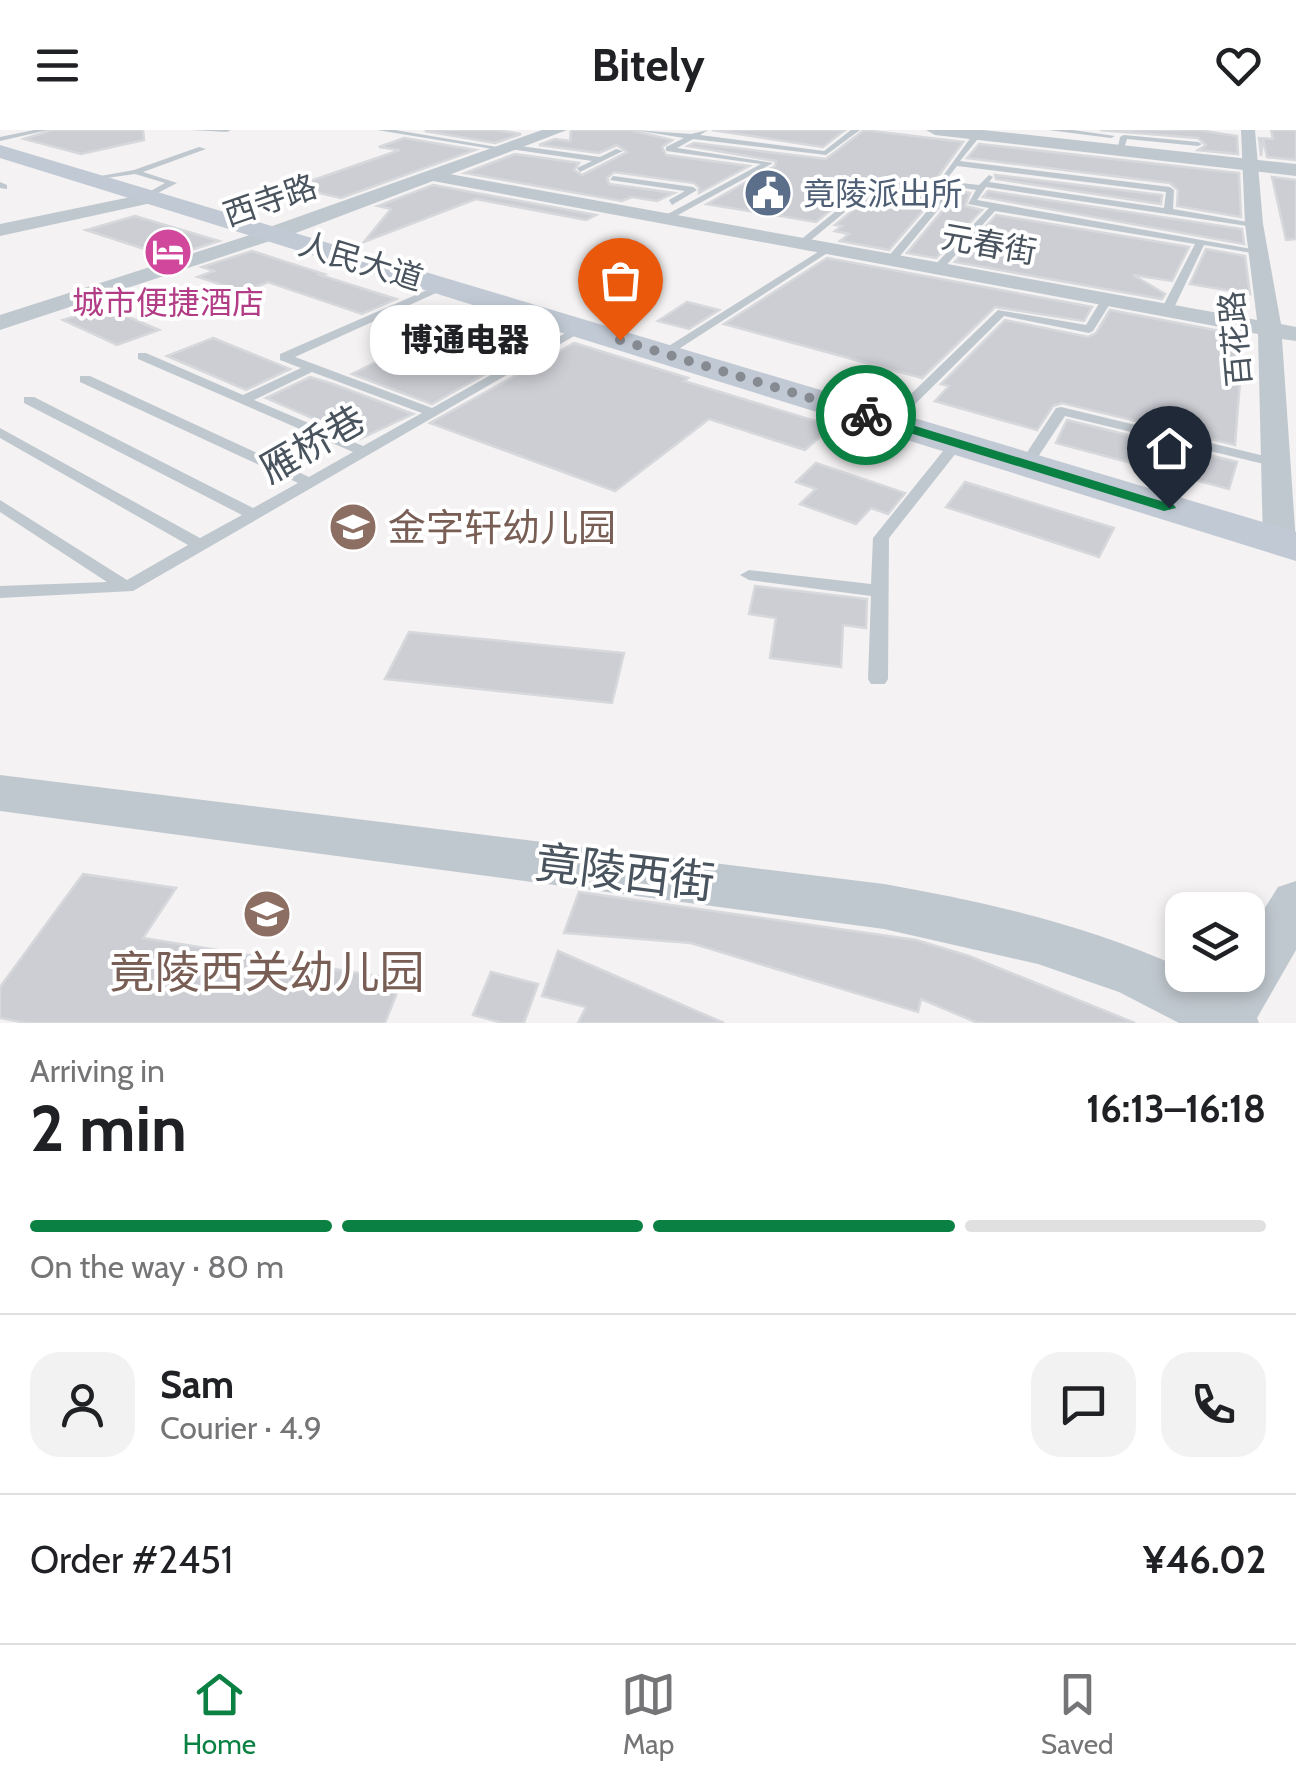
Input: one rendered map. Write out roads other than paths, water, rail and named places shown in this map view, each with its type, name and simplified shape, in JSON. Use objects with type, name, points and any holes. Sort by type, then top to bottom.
[{"type":"main road","name":"人民大道","points":[[4,151],[150,195]]},
{"type":"main road","name":"人民大道","points":[[4,151],[670,348],[1288,540]]},
{"type":"main road","name":"人民大道","points":[[276,233],[958,444],[1288,540]]},
{"type":"street","name":"西寺路","points":[[0,323],[276,233],[558,130]]},
{"type":"street","points":[[935,130],[1112,141],[1296,170]]},
{"type":"street","name":"百花路","points":[[1248,130],[1247,164],[1270,329],[1276,463],[1288,540]]},
{"type":"street","name":"元春街","points":[[433,176],[1296,334]]},
{"type":"street","points":[[0,230],[150,195]]},
{"type":"street","name":"竟陵西街","points":[[0,793],[832,898],[962,919],[1085,955],[1161,986],[1228,1021]]},
{"type":"street","points":[[1228,1021],[1296,903]]},
{"type":"lane","points":[[4,151],[44,130]]},
{"type":"lane","points":[[194,130],[227,130]]},
{"type":"lane","points":[[380,130],[601,160]]},
{"type":"lane","points":[[638,130],[826,153],[856,130]]},
{"type":"lane","points":[[658,217],[769,162],[669,150],[704,130]]},
{"type":"lane","points":[[1052,130],[1112,141],[1124,136],[1198,144]]},
{"type":"lane","points":[[943,178],[976,135]]},
{"type":"lane","points":[[99,177],[135,172],[202,149]]},
{"type":"lane","points":[[580,170],[619,151]]},
{"type":"lane","points":[[955,163],[1170,190],[1168,211]]},
{"type":"lane","points":[[993,208],[972,202],[995,168]]},
{"type":"lane","points":[[135,172],[173,183],[150,195]]},
{"type":"lane","points":[[613,178],[693,190],[658,217]]},
{"type":"lane","points":[[802,243],[875,184]]},
{"type":"lane","points":[[891,260],[955,184],[1254,224]]},
{"type":"lane","points":[[993,208],[1258,251]]},
{"type":"lane","points":[[938,268],[993,208]]},
{"type":"lane","points":[[1167,310],[1201,242]]},
{"type":"lane","points":[[670,348],[828,248]]},
{"type":"lane","points":[[433,413],[284,356],[443,286]]},
{"type":"lane","points":[[894,416],[1002,312],[1089,329],[1106,299]]},
{"type":"lane","name":"雁桥巷","points":[[127,587],[582,328]]},
{"type":"lane","points":[[142,356],[364,452]]},
{"type":"lane","points":[[243,400],[313,368]]},
{"type":"lane","points":[[85,379],[309,484]]},
{"type":"lane","points":[[29,400],[254,515]]},
{"type":"lane","points":[[1031,458],[1062,412],[1276,463]]},
{"type":"lane","points":[[0,432],[200,546]]},
{"type":"lane","points":[[878,679],[879,549],[887,526],[958,444]]},
{"type":"lane","points":[[0,505],[127,587]]},
{"type":"lane","points":[[749,575],[879,591]]},
{"type":"lane","points":[[0,592],[127,587]]},
{"type":"place","name":"竟陵派出所","points":[[768,193]]},
{"type":"place","name":"城市便捷酒店","points":[[168,252]]},
{"type":"place","name":"博通电器","points":[[620,340]]},
{"type":"place","name":"金字轩幼儿园","points":[[353,527]]},
{"type":"place","name":"竟陵西关幼儿园","points":[[267,914]]}]
